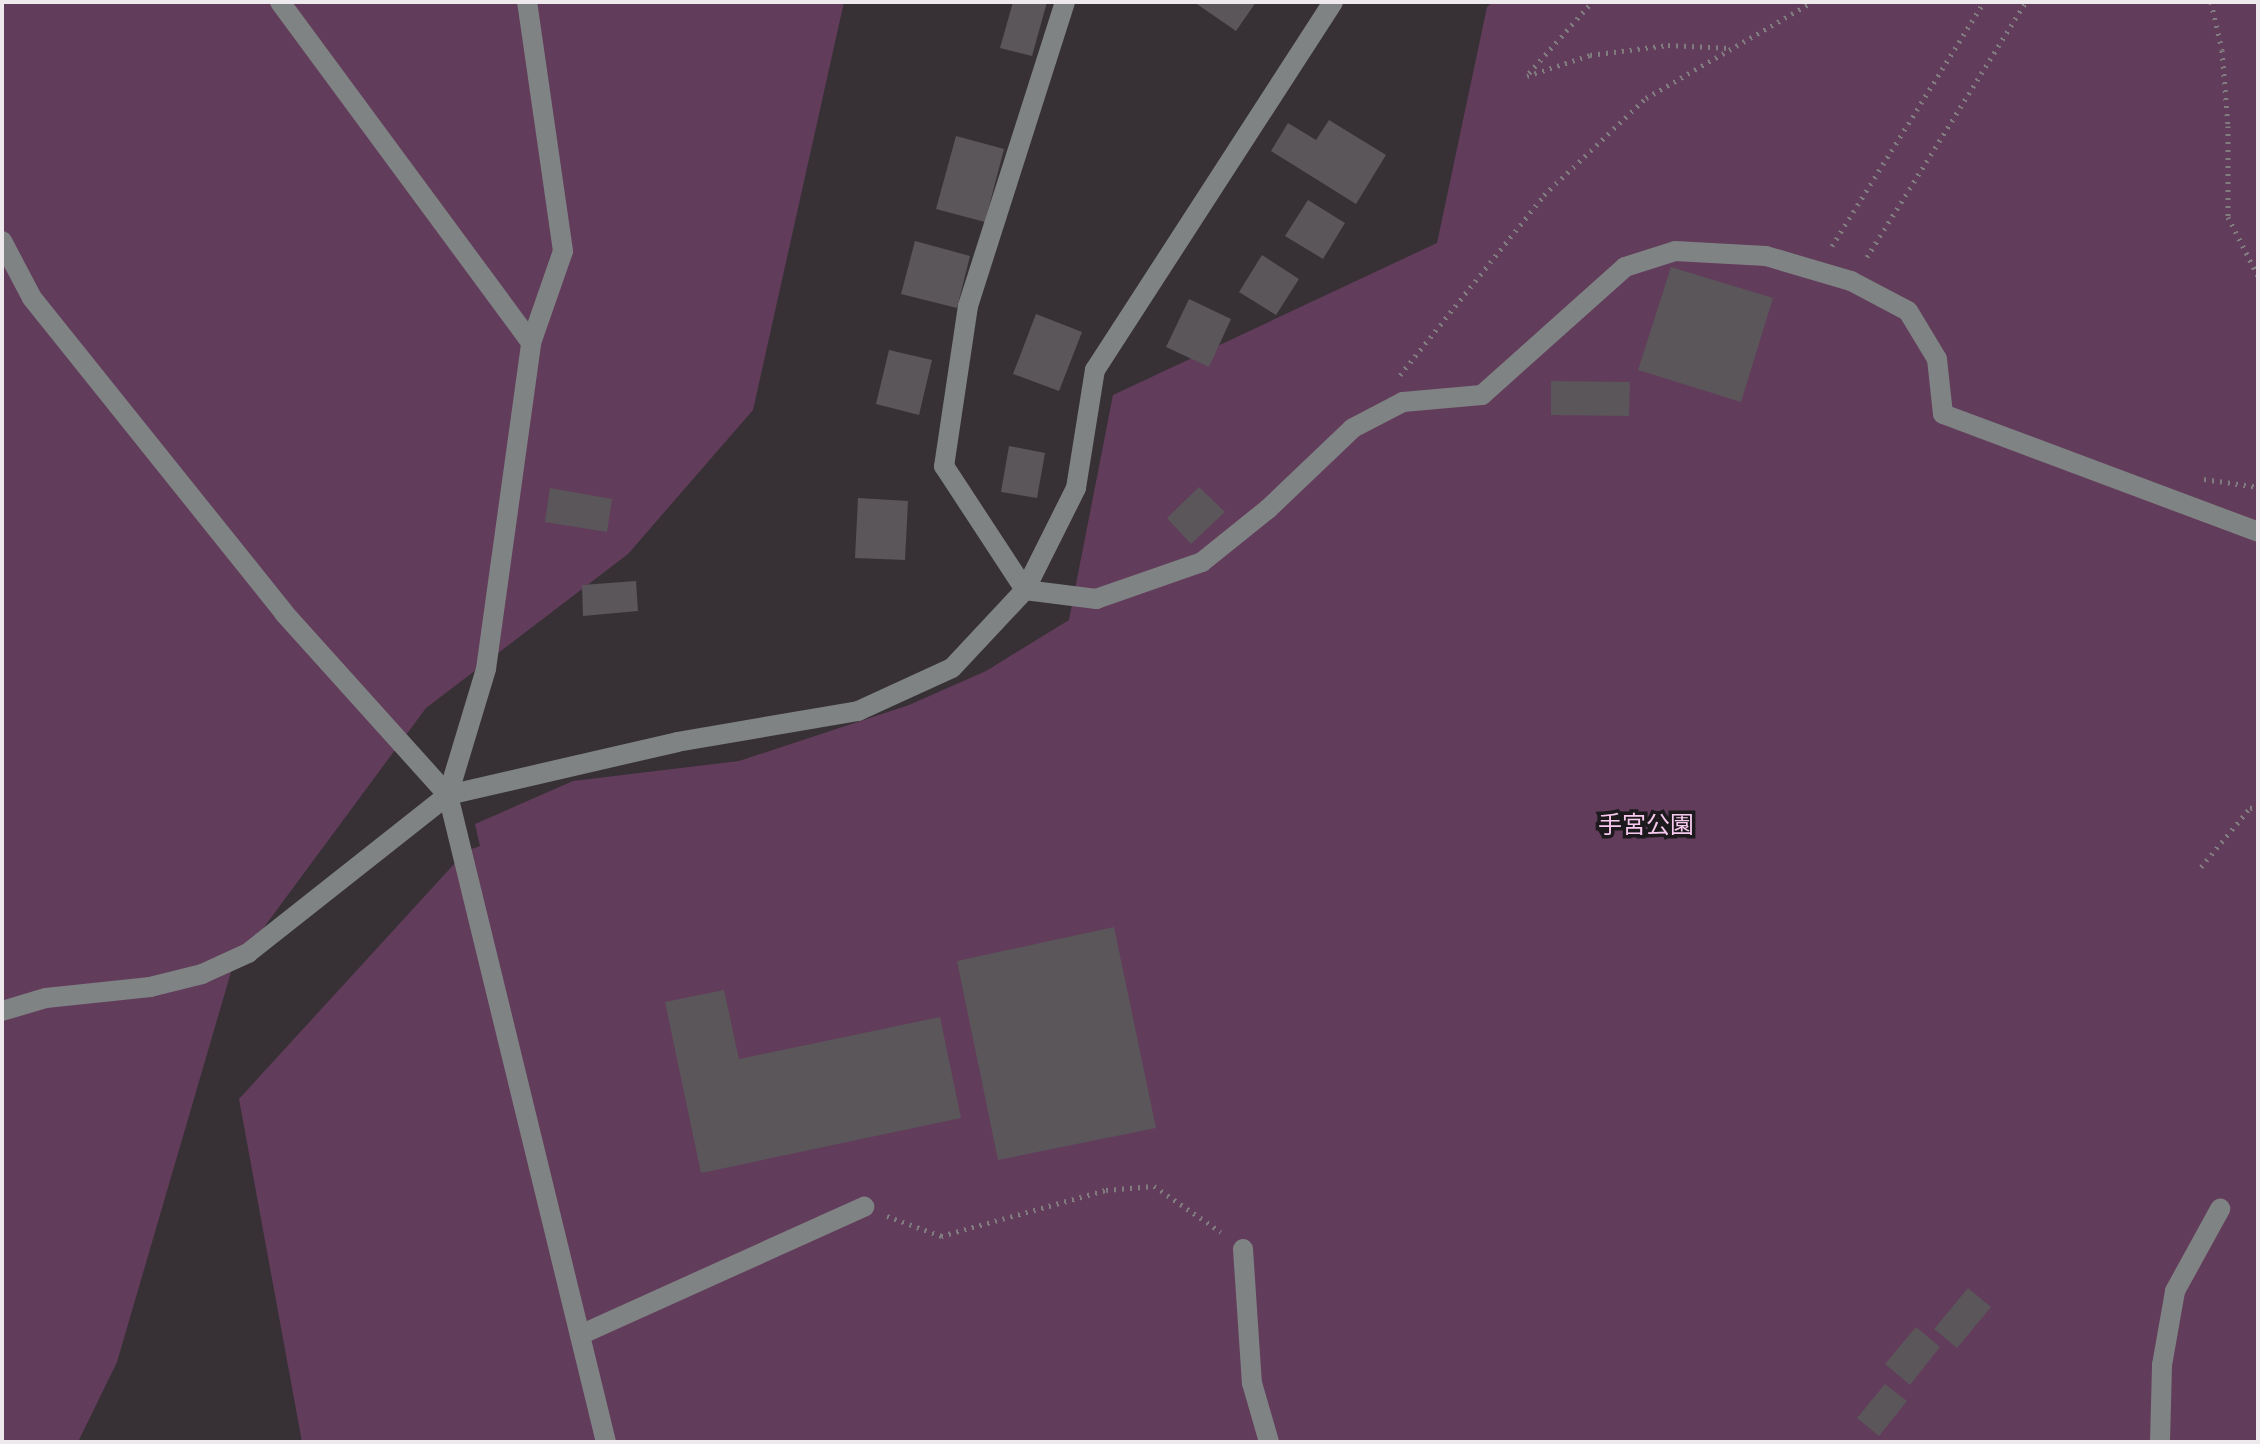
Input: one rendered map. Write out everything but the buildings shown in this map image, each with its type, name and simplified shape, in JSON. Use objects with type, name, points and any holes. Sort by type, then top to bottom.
[{"type":"street","points":[[280,2],[531,343]]},
{"type":"street","points":[[448,795],[486,669],[531,343],[563,251],[527,2]]},
{"type":"street","points":[[1065,2],[968,306],[944,466],[1025,590],[1096,599],[1202,562],[1268,509],[1353,428],[1403,402],[1482,395],[1625,267],[1675,251],[1766,256],[1851,281],[1908,311],[1937,359],[1943,414],[2258,532]]},
{"type":"street","points":[[2,1011],[46,998],[150,987],[202,974],[248,953],[448,795],[677,742],[858,711],[952,668],[1025,590],[1076,488],[1095,370],[1333,2]]},
{"type":"street","points":[[2,241],[32,298],[284,613],[448,795],[606,1442]]},
{"type":"street","points":[[580,1335],[864,1207]]},
{"type":"street","points":[[2160,1442],[2162,1365],[2175,1291],[2220,1209]]},
{"type":"street","points":[[1243,1249],[1252,1383],[1269,1442]]},
{"type":"path","points":[[1592,2],[1527,76],[1590,55],[1668,45],[1731,48]]},
{"type":"path","points":[[1390,386],[1544,195],[1646,98],[1812,2]]},
{"type":"path","points":[[1817,271],[1984,2]]},
{"type":"path","points":[[1851,281],[2026,2]]},
{"type":"path","points":[[2211,2],[2222,50],[2228,126],[2228,217],[2258,276]]},
{"type":"path","points":[[2201,867],[2250,808],[2258,806]]},
{"type":"path","points":[[864,1207],[941,1236],[1106,1190],[1154,1186],[1243,1249]]},
{"type":"green space","points":[[2,2],[844,2],[753,410],[628,554],[426,708],[231,972],[117,1362],[78,1442],[2,1442]]},
{"type":"green space","name":"手宮公園","points":[[1493,2],[2258,2],[2258,1442],[302,1442],[239,1099],[466,851],[480,846],[475,824],[573,781],[739,761],[909,705],[986,671],[1069,620],[1113,395],[1437,243],[1487,7]]}]
